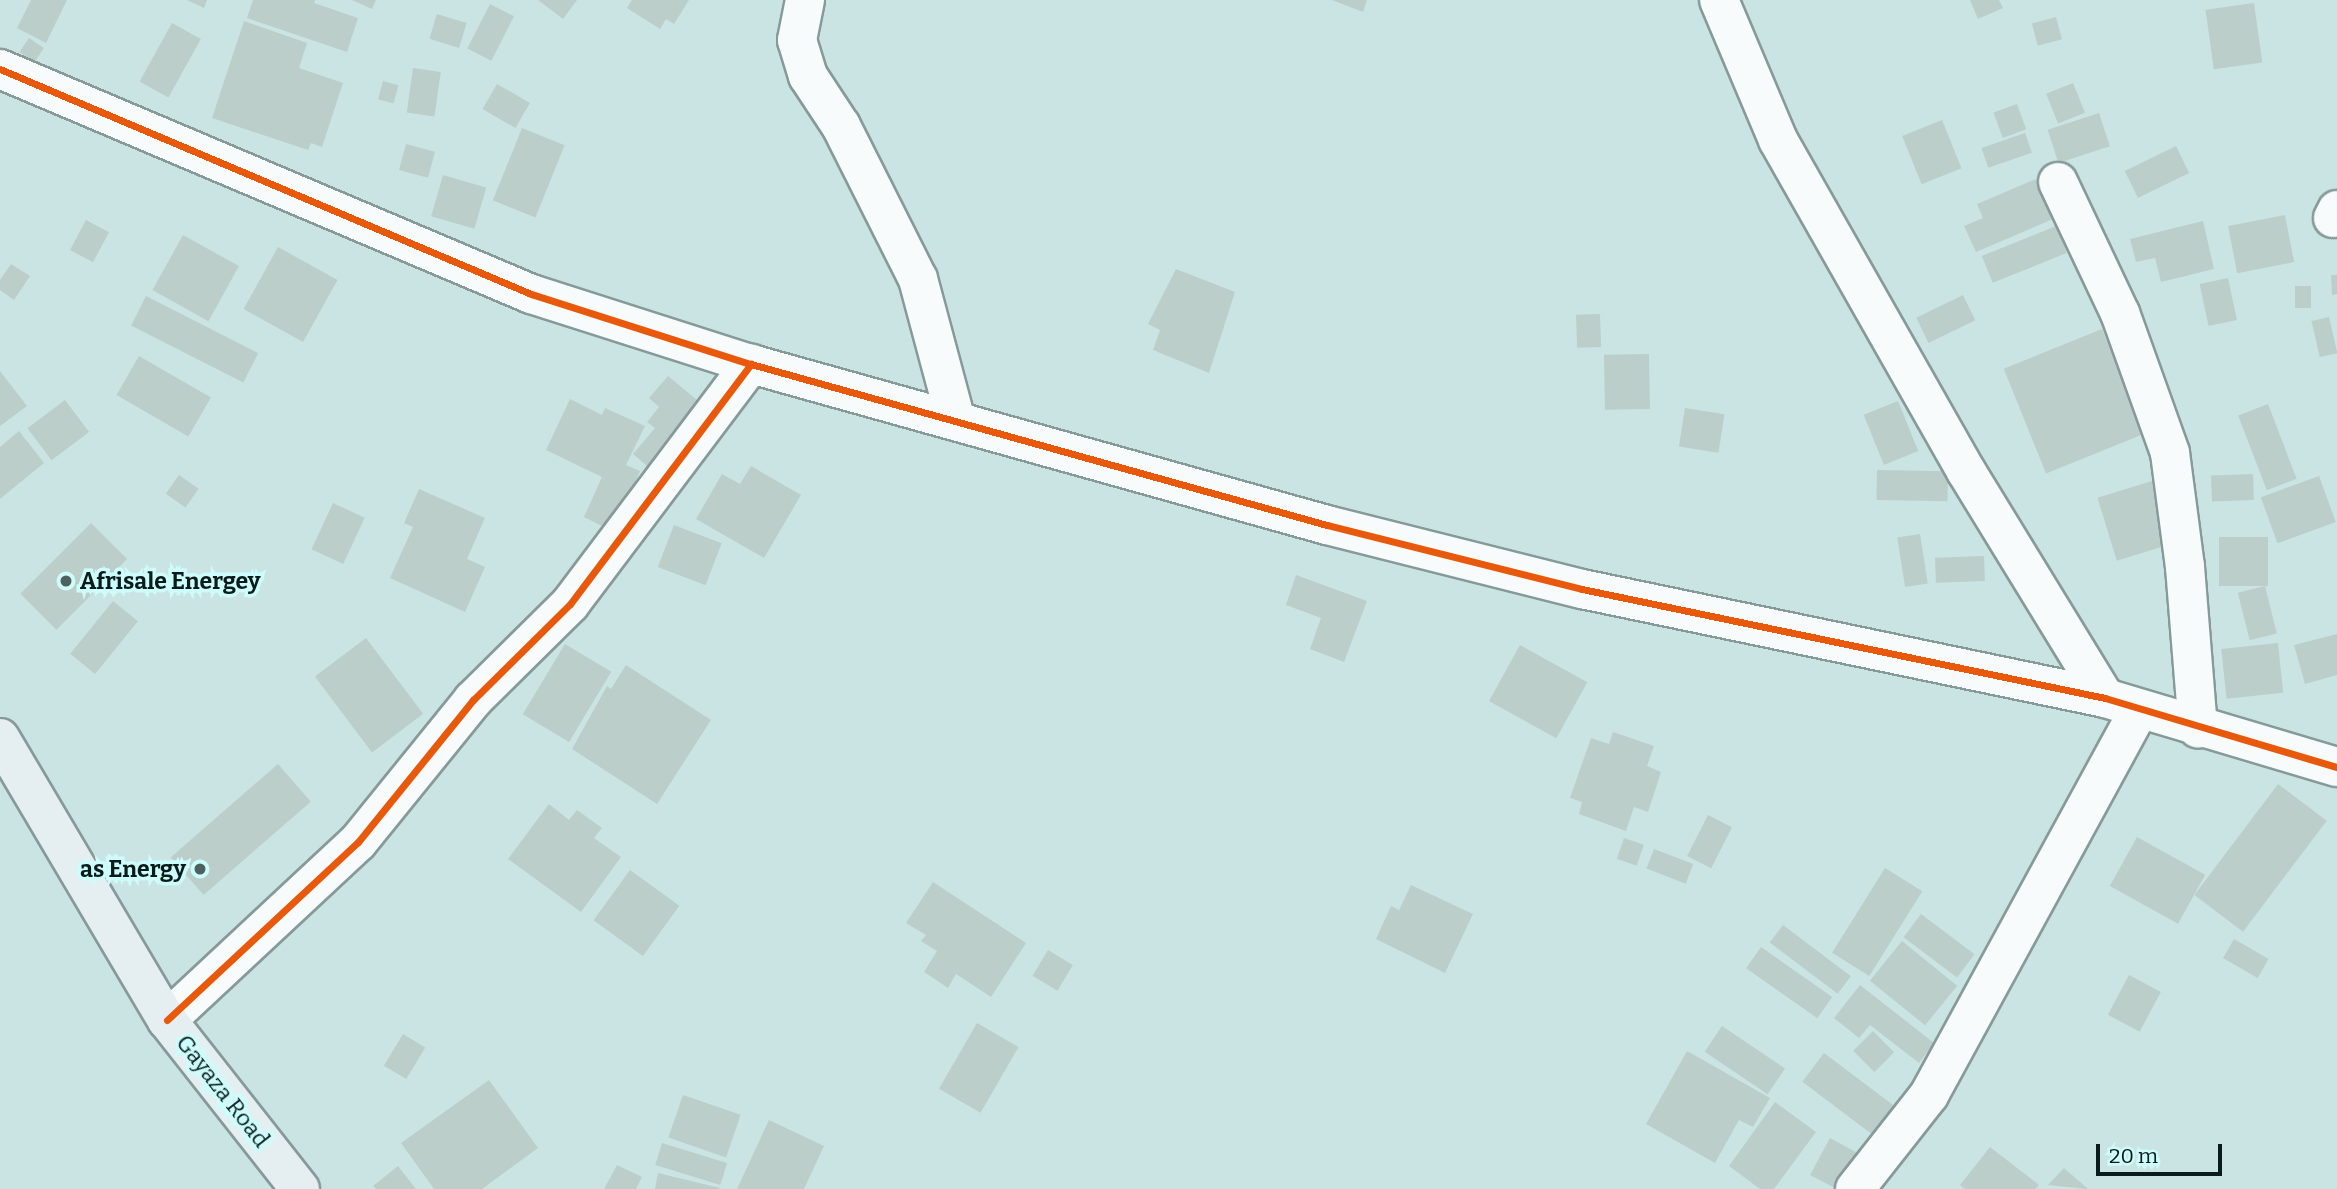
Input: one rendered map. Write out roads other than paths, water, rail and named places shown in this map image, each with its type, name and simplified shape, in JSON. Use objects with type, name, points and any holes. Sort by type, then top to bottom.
[{"type":"main road","name":"Gayaza Road","points":[[0,738],[167,1020],[300,1189]]},
{"type":"street","points":[[805,0],[797,40],[808,76],[841,126],[918,279],[956,421]]},
{"type":"street","points":[[1719,0],[1778,140],[1966,471],[2121,705]]},
{"type":"street","points":[[0,69],[531,294],[751,364],[1327,525],[1582,589],[2121,705],[2337,767]]},
{"type":"street","points":[[2058,182],[2120,313],[2170,453],[2185,567],[2197,728]]},
{"type":"street","points":[[167,1020],[358,842],[473,700],[570,604],[751,364]]},
{"type":"street","points":[[1855,1189],[1928,1095],[2121,705]]},
{"type":"place","name":"Afrisale Energey","points":[[66,581]]},
{"type":"place","name":"as Energy","points":[[200,869]]}]
